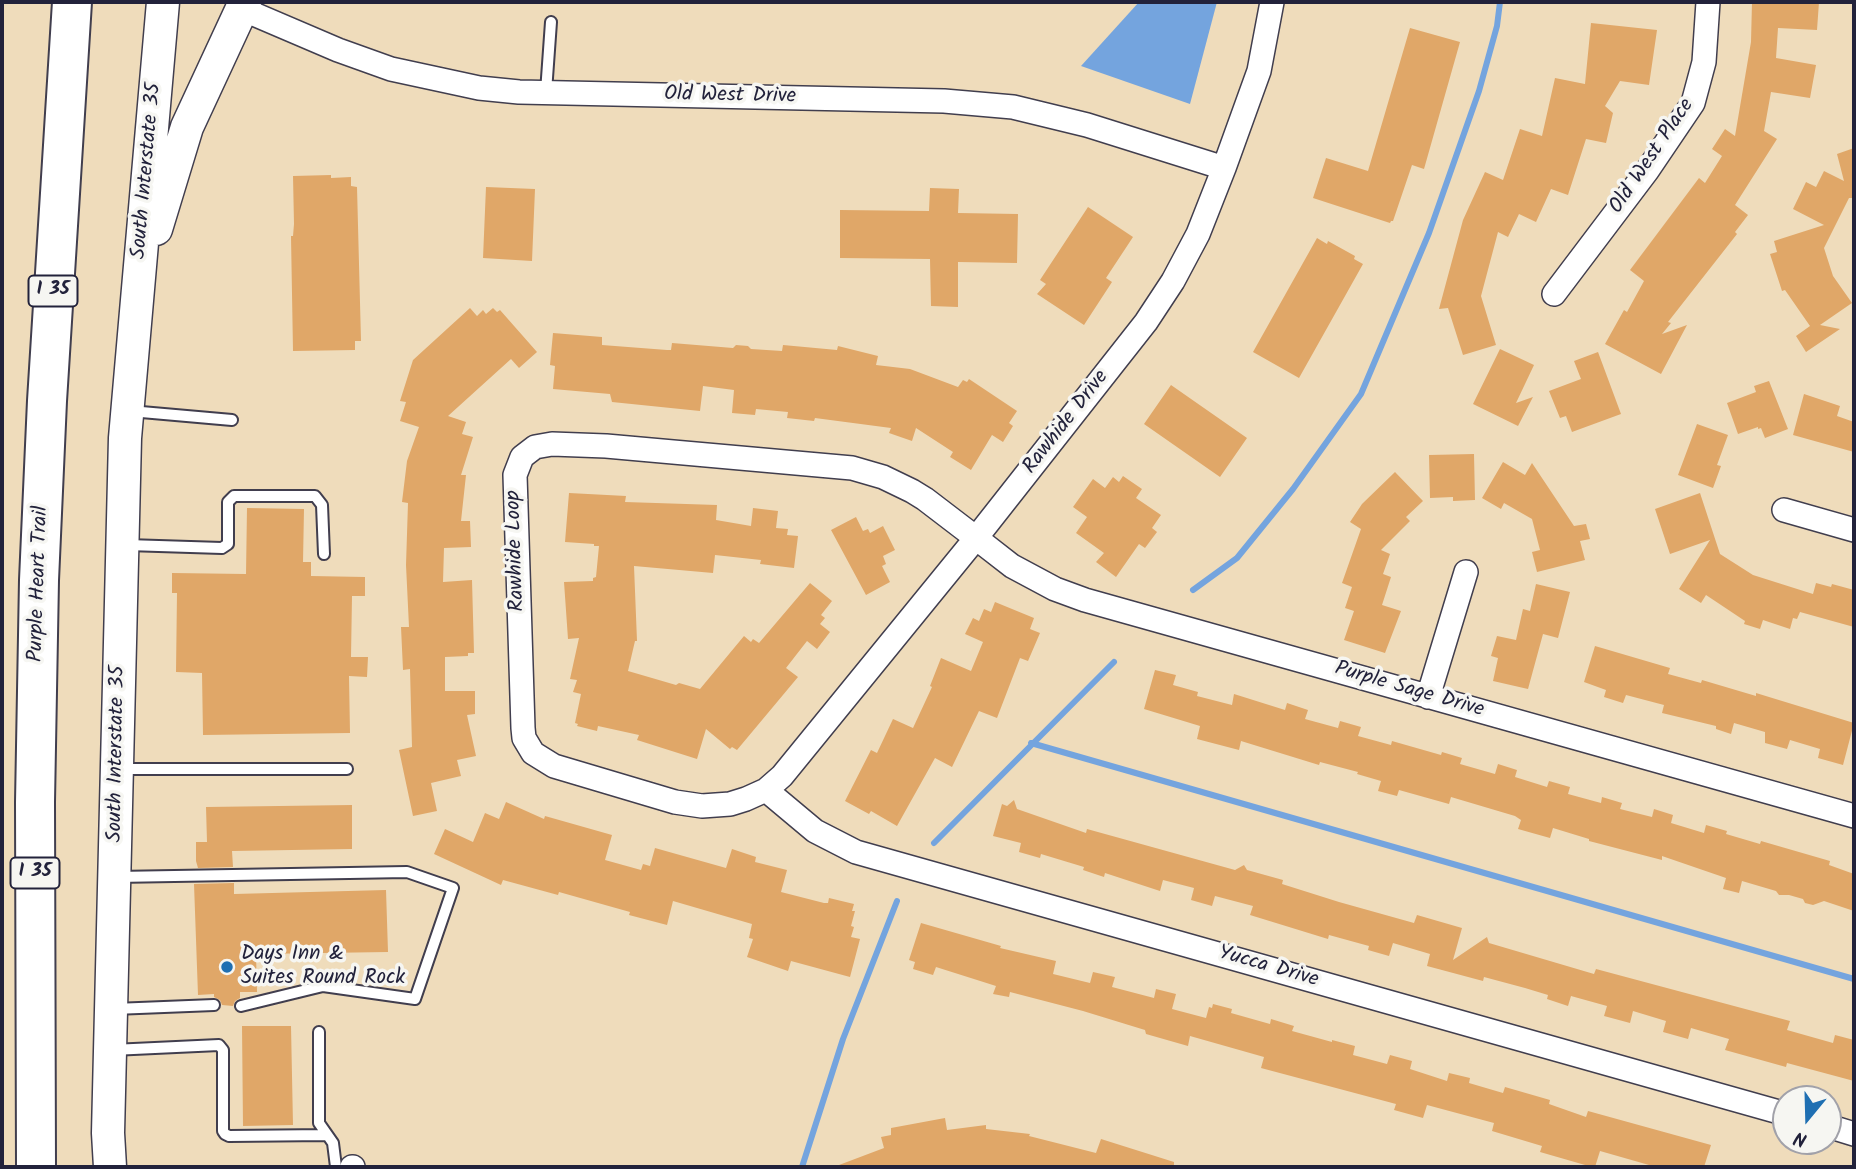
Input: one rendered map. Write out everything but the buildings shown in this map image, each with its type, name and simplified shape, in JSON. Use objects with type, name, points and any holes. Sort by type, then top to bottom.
[{"type":"highway","name":"Purple Heart Trail","points":[[36,1167],[35,802],[39,580],[47,401],[72,2]]},
{"type":"main road","name":"South Interstate 35","points":[[110,1167],[108,1133],[127,411],[163,2]]},
{"type":"main road","name":"South Interstate 35","points":[[133,340],[150,248],[187,127],[244,5]]},
{"type":"street","name":"Rawhide Drive","points":[[766,790],[796,761],[976,538],[1146,322],[1173,281],[1198,234],[1259,71],[1272,2]]},
{"type":"street","name":"Old West Place","points":[[1554,294],[1647,171],[1693,103],[1704,62],[1708,2]]},
{"type":"street","name":"Old West Drive","points":[[244,5],[338,50],[391,69],[479,88],[546,93],[944,101],[1013,107],[1087,125],[1224,168]]},
{"type":"street","name":"Rawhide Loop","points":[[766,790],[730,804],[702,806],[675,802],[554,766],[533,753],[524,738],[522,715],[515,475],[522,457],[536,447],[552,444],[844,466],[883,477],[912,491],[976,538]]},
{"type":"street","points":[[1784,510],[1854,530]]},
{"type":"street","name":"Purple Sage Drive","points":[[976,538],[1012,566],[1055,589],[1085,600],[1854,816]]},
{"type":"street","points":[[1428,697],[1466,572]]},
{"type":"street","name":"Yucca Drive","points":[[766,790],[815,831],[856,852],[1772,1110]]},
{"type":"lane","points":[[546,93],[551,22]]},
{"type":"lane","points":[[127,411],[232,420]]},
{"type":"lane","points":[[123,545],[222,548],[228,544],[228,502],[234,496],[314,496],[322,505],[324,554]]},
{"type":"lane","points":[[118,769],[347,769]]},
{"type":"lane","points":[[114,877],[407,872],[453,888],[415,999],[323,986],[241,1006]]},
{"type":"lane","points":[[111,1009],[214,1005]]},
{"type":"lane","points":[[320,1031],[318,1123],[333,1143],[336,1167]]},
{"type":"lane","points":[[110,1050],[219,1045],[223,1050],[225,1134],[327,1135]]},
{"type":"water","points":[[1139,2],[1217,2],[1190,104],[1081,66]]},
{"type":"waterway","points":[[1193,590],[1237,558],[1293,489],[1361,394],[1429,233],[1479,91],[1497,26],[1500,2]]},
{"type":"waterway","points":[[934,843],[1114,662]]},
{"type":"waterway","points":[[1031,743],[1854,979]]},
{"type":"waterway","points":[[802,1167],[843,1039],[897,901]]},
{"type":"place","name":"Days Inn & Suites Round Rock","points":[[227,967]]}]
